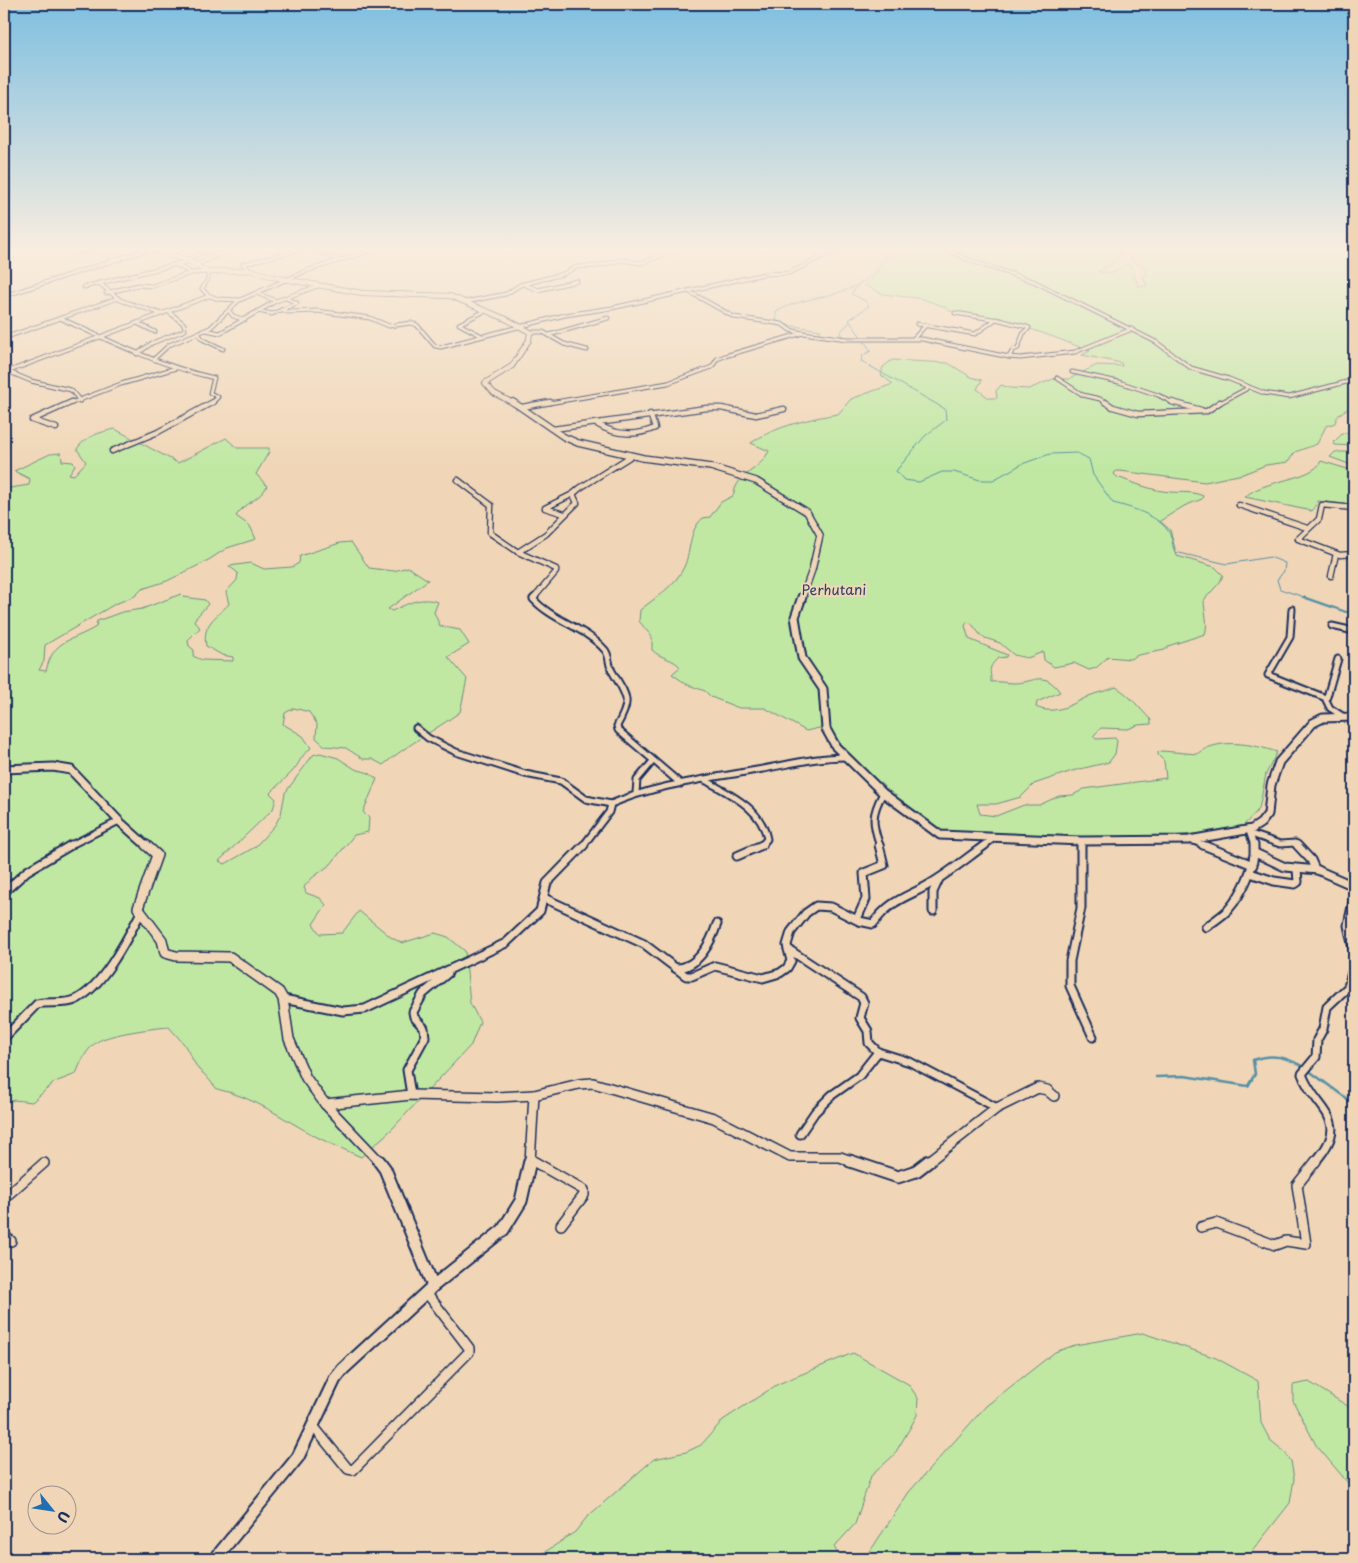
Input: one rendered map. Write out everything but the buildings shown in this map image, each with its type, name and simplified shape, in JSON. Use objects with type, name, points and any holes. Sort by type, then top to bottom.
[{"type":"street","points":[[4,338],[50,323]]},
{"type":"street","points":[[71,323],[137,354],[155,358],[176,368],[214,378],[210,393],[218,397],[218,400],[158,432],[112,451]]},
{"type":"street","points":[[5,372],[137,323],[155,332]]},
{"type":"street","points":[[137,354],[152,343],[185,330],[183,323]]},
{"type":"street","points":[[155,358],[166,347],[199,334],[215,323]]},
{"type":"street","points":[[206,330],[219,334],[240,323]]},
{"type":"street","points":[[380,323],[387,326],[413,323],[437,347],[533,323]]},
{"type":"street","points":[[460,323],[458,324],[482,336]]},
{"type":"street","points":[[511,323],[530,332],[542,332],[564,344],[587,350]]},
{"type":"street","points":[[549,335],[591,323]]},
{"type":"street","points":[[775,323],[782,324],[790,330],[803,333],[864,340],[926,339],[1020,358],[1024,356],[1041,357],[1069,353],[1132,329]]},
{"type":"street","points":[[917,324],[977,334],[990,323]]},
{"type":"street","points":[[1006,323],[1029,328],[1023,334],[1018,348],[1013,350],[1009,356]]},
{"type":"street","points":[[1119,323],[1156,342],[1191,368],[1264,393],[1284,397],[1326,389],[1354,380]]},
{"type":"street","points":[[914,339],[926,325]]},
{"type":"street","points":[[530,332],[529,340],[512,366],[485,383],[494,393],[522,406],[564,437],[578,443],[637,457],[711,467],[756,481],[804,510],[819,530],[820,535],[813,567],[795,612],[795,621],[802,658],[823,689],[826,729],[832,742],[845,757],[883,794],[940,834],[951,838],[997,837],[1081,842],[1189,840],[1247,833],[1280,844],[1295,844],[1318,870]]},
{"type":"street","points":[[522,406],[668,383],[712,367],[717,359],[725,356],[803,333]]},
{"type":"street","points":[[199,334],[202,340],[223,349]]},
{"type":"street","points":[[56,428],[32,420],[54,409],[128,382],[176,368]]},
{"type":"street","points":[[5,372],[31,381],[71,390],[80,401]]},
{"type":"street","points":[[1072,372],[1120,382],[1158,394],[1179,405],[1207,411]]},
{"type":"street","points":[[1057,378],[1083,395],[1100,399],[1113,407],[1136,414],[1207,411],[1232,394],[1246,389],[1247,386]]},
{"type":"street","points":[[553,429],[650,414],[711,408],[758,415],[784,409]]},
{"type":"street","points":[[595,423],[600,428],[632,436],[655,428],[650,414]]},
{"type":"street","points":[[564,514],[545,508],[573,494],[586,481],[637,457]]},
{"type":"street","points":[[458,480],[492,507],[490,532],[518,552],[556,569],[556,572],[533,599],[549,613],[583,631],[606,651],[610,669],[628,701],[627,710],[617,726],[618,730],[681,784]]},
{"type":"street","points":[[518,552],[546,534],[578,502],[573,494]]},
{"type":"street","points":[[1239,505],[1307,528]]},
{"type":"street","points":[[1354,508],[1322,505],[1319,519],[1307,528],[1298,539],[1336,554],[1346,556],[1354,554]]},
{"type":"street","points":[[1330,576],[1336,554]]},
{"type":"street","points":[[1292,609],[1290,637],[1268,675],[1326,698]]},
{"type":"street","points":[[1332,626],[1354,631]]},
{"type":"street","points":[[1338,659],[1326,698],[1330,708],[1344,717]]},
{"type":"street","points":[[1247,833],[1265,818],[1269,806],[1271,785],[1281,759],[1315,721],[1323,718],[1354,717]]},
{"type":"street","points":[[416,728],[428,738],[456,752],[526,774],[561,781],[586,799],[611,804],[650,788],[760,770],[807,758],[845,757]]},
{"type":"street","points":[[636,793],[637,780],[653,761]]},
{"type":"street","points":[[4,769],[52,767],[71,770],[119,821],[156,855],[154,866],[139,902],[140,914],[162,940],[164,951],[168,955],[230,956],[274,987],[283,999],[287,1030],[295,1055],[306,1078],[325,1104],[375,1155],[385,1169],[430,1289],[469,1348],[469,1352],[353,1470],[348,1469],[314,1426]]},
{"type":"street","points":[[705,780],[746,803],[766,833],[767,839],[764,844],[737,856]]},
{"type":"street","points":[[857,919],[866,899],[864,874],[884,865],[884,858],[873,827],[874,809],[883,794]]},
{"type":"street","points":[[283,999],[334,1010],[357,1011],[384,1002],[513,938],[540,912],[548,881],[578,853],[608,812],[611,804]]},
{"type":"street","points":[[4,892],[21,876],[36,866],[119,821]]},
{"type":"street","points":[[1206,927],[1228,910],[1250,873],[1255,853],[1247,833]]},
{"type":"street","points":[[544,898],[644,944],[688,977],[715,966],[763,978],[778,974],[790,963],[792,959],[787,940],[792,929],[815,906],[825,906],[873,924],[881,913],[898,899],[940,877],[997,837]]},
{"type":"street","points":[[1189,840],[1253,865]]},
{"type":"street","points":[[1081,842],[1081,908],[1070,961],[1070,986],[1093,1037]]},
{"type":"street","points":[[1255,853],[1271,863],[1297,869],[1318,870],[1354,886]]},
{"type":"street","points":[[1250,873],[1281,883],[1295,884],[1298,882],[1297,869]]},
{"type":"street","points":[[933,911],[933,892],[940,877]]},
{"type":"street","points":[[1354,897],[1346,925],[1349,941],[1354,952]]},
{"type":"street","points":[[4,1038],[37,1004],[74,1001],[84,994],[110,962],[140,914]]},
{"type":"street","points":[[673,967],[684,967],[704,954],[709,947],[717,924]]},
{"type":"street","points":[[788,949],[861,997],[864,1003],[860,1018],[868,1031],[869,1043],[878,1052],[910,1062],[997,1108]]},
{"type":"street","points":[[412,1094],[407,1085],[406,1069],[408,1062],[425,1037],[426,1032],[413,1012],[423,994],[438,979],[462,963]]},
{"type":"street","points":[[1201,1226],[1216,1223],[1275,1245],[1286,1241],[1306,1244],[1297,1185],[1327,1146],[1332,1126],[1326,1110],[1302,1077],[1305,1068],[1316,1057],[1317,1040],[1323,1029],[1327,1007],[1348,987],[1354,965]]},
{"type":"street","points":[[800,1134],[815,1112],[837,1091],[853,1081],[878,1052]]},
{"type":"street","points":[[325,1104],[412,1094],[496,1097],[534,1095],[578,1084],[593,1083],[714,1118],[790,1156],[840,1157],[898,1177],[916,1171],[997,1108],[1038,1088],[1047,1090],[1054,1096]]},
{"type":"street","points":[[215,1559],[287,1472],[314,1426],[342,1369],[430,1289],[508,1224],[516,1212],[532,1160],[534,1095]]},
{"type":"street","points":[[532,1160],[584,1190],[584,1195],[561,1224]]},
{"type":"street","points":[[4,1198],[44,1163]]},
{"type":"green space","name":"Perhutani","points":[[1011,323],[1354,323],[1354,407],[1340,414],[1335,423],[1326,426],[1317,444],[1295,452],[1288,462],[1266,465],[1243,474],[1205,482],[1120,471],[1116,471],[1114,474],[1117,477],[1150,488],[1203,496],[1202,499],[1184,506],[1160,521],[1170,530],[1177,556],[1215,567],[1223,575],[1220,582],[1204,600],[1205,634],[1168,646],[1165,650],[1138,655],[1130,659],[1108,657],[1096,668],[1089,670],[1074,663],[1054,667],[1044,660],[1043,652],[1027,658],[1014,655],[1000,643],[982,637],[971,623],[967,622],[965,626],[969,639],[1007,655],[1006,657],[998,658],[992,665],[990,669],[991,682],[1014,683],[1044,679],[1054,685],[1060,692],[1037,702],[1036,707],[1056,710],[1116,687],[1131,698],[1151,720],[1151,724],[1138,725],[1128,729],[1101,728],[1093,736],[1096,739],[1115,738],[1117,741],[1115,754],[1109,762],[1072,771],[1034,784],[1021,797],[996,804],[977,804],[980,814],[996,816],[1024,805],[1039,805],[1059,796],[1073,795],[1084,789],[1166,778],[1164,761],[1158,755],[1158,752],[1197,754],[1215,745],[1236,744],[1277,752],[1266,774],[1259,809],[1243,826],[1203,833],[1152,838],[1086,840],[944,834],[900,804],[864,772],[834,742],[828,726],[806,731],[765,708],[739,708],[711,697],[705,691],[686,684],[672,674],[680,667],[677,664],[652,650],[652,637],[639,621],[640,610],[665,591],[680,574],[698,523],[703,518],[710,517],[721,502],[733,496],[735,488],[743,477],[764,459],[769,451],[751,443],[770,432],[793,424],[838,414],[851,399],[893,384],[881,375],[883,367],[892,360],[948,363],[971,377],[982,380],[977,389],[989,398],[997,398],[996,391],[1001,385],[1010,388],[1029,389],[1053,379],[1069,379],[1097,365],[1122,366],[1121,363],[1082,355],[1090,351]]},
{"type":"green space","points":[[1354,423],[1354,446],[1335,445],[1334,442],[1342,434],[1351,431]]},
{"type":"green space","points":[[115,429],[178,463],[226,438],[237,448],[269,448],[269,452],[256,474],[267,486],[260,495],[236,516],[250,526],[256,539],[227,548],[207,561],[167,581],[142,589],[135,596],[115,604],[45,645],[44,661],[39,670],[46,671],[53,652],[58,647],[96,627],[97,621],[122,612],[142,609],[181,594],[184,597],[205,600],[208,604],[194,620],[200,628],[188,640],[189,646],[194,650],[193,656],[202,660],[233,661],[233,657],[222,655],[206,646],[205,638],[211,622],[229,604],[226,592],[237,580],[238,573],[229,566],[251,563],[264,569],[292,567],[299,563],[300,556],[340,543],[351,542],[369,568],[394,571],[408,567],[428,580],[388,609],[392,611],[419,600],[438,602],[434,612],[440,626],[460,630],[469,644],[448,657],[467,679],[460,712],[383,765],[372,759],[363,759],[346,748],[325,746],[316,738],[317,724],[309,712],[294,708],[285,713],[283,724],[303,736],[311,748],[291,773],[270,793],[276,799],[273,809],[219,861],[225,864],[255,847],[275,825],[281,814],[285,793],[313,755],[320,753],[338,758],[355,769],[369,773],[377,779],[363,812],[369,818],[368,832],[354,835],[331,864],[312,878],[304,887],[306,893],[320,898],[326,905],[313,924],[320,934],[342,933],[359,911],[392,938],[402,943],[435,933],[448,937],[465,951],[470,1003],[480,1022],[471,1045],[391,1130],[361,1157],[315,1136],[244,1097],[217,1089],[198,1069],[184,1044],[169,1027],[132,1032],[103,1039],[93,1045],[87,1052],[76,1074],[55,1082],[32,1102],[14,1100],[4,1103],[4,489],[29,485],[30,479],[14,471],[50,454],[61,453],[62,461],[73,462],[75,465],[69,474],[74,475],[86,462],[77,449],[80,445],[94,435]]},
{"type":"green space","points":[[1335,452],[1354,452],[1354,466],[1330,457]]},
{"type":"green space","points":[[1321,461],[1354,471],[1354,505],[1318,501],[1312,511],[1245,497],[1263,487],[1308,472]]},
{"type":"green space","points":[[1143,1333],[1216,1358],[1258,1381],[1261,1423],[1270,1440],[1285,1452],[1291,1461],[1294,1479],[1290,1503],[1246,1559],[865,1559],[909,1492],[986,1406],[1055,1352],[1075,1345]]},
{"type":"green space","points":[[853,1353],[908,1384],[918,1398],[917,1415],[910,1428],[894,1455],[871,1476],[855,1524],[834,1547],[841,1559],[525,1559],[545,1552],[575,1532],[587,1517],[654,1459],[686,1452],[701,1445],[723,1420],[778,1384]]},
{"type":"green space","points":[[1309,1382],[1354,1410],[1354,1490],[1316,1445],[1293,1401],[1293,1385]]},
{"type":"waterway","points":[[842,337],[840,332],[849,323]]},
{"type":"waterway","points":[[851,323],[871,351],[863,355],[861,361],[945,409],[946,420],[925,436],[896,471],[904,480],[919,482],[942,472],[954,472],[980,480],[993,480],[1022,464],[1050,454],[1077,453],[1089,459],[1093,475],[1113,503],[1146,514],[1162,524],[1171,537],[1175,552],[1227,564],[1270,557],[1285,563],[1284,571],[1277,580],[1280,589],[1307,598]]},
{"type":"waterway","points":[[786,325],[821,330],[816,336],[825,337]]},
{"type":"waterway","points":[[1303,597],[1346,612],[1354,611]]},
{"type":"waterway","points":[[1156,1077],[1184,1076],[1248,1086],[1255,1074],[1253,1060],[1279,1057],[1304,1067]]},
{"type":"waterway","points":[[1308,1070],[1354,1104]]}]
